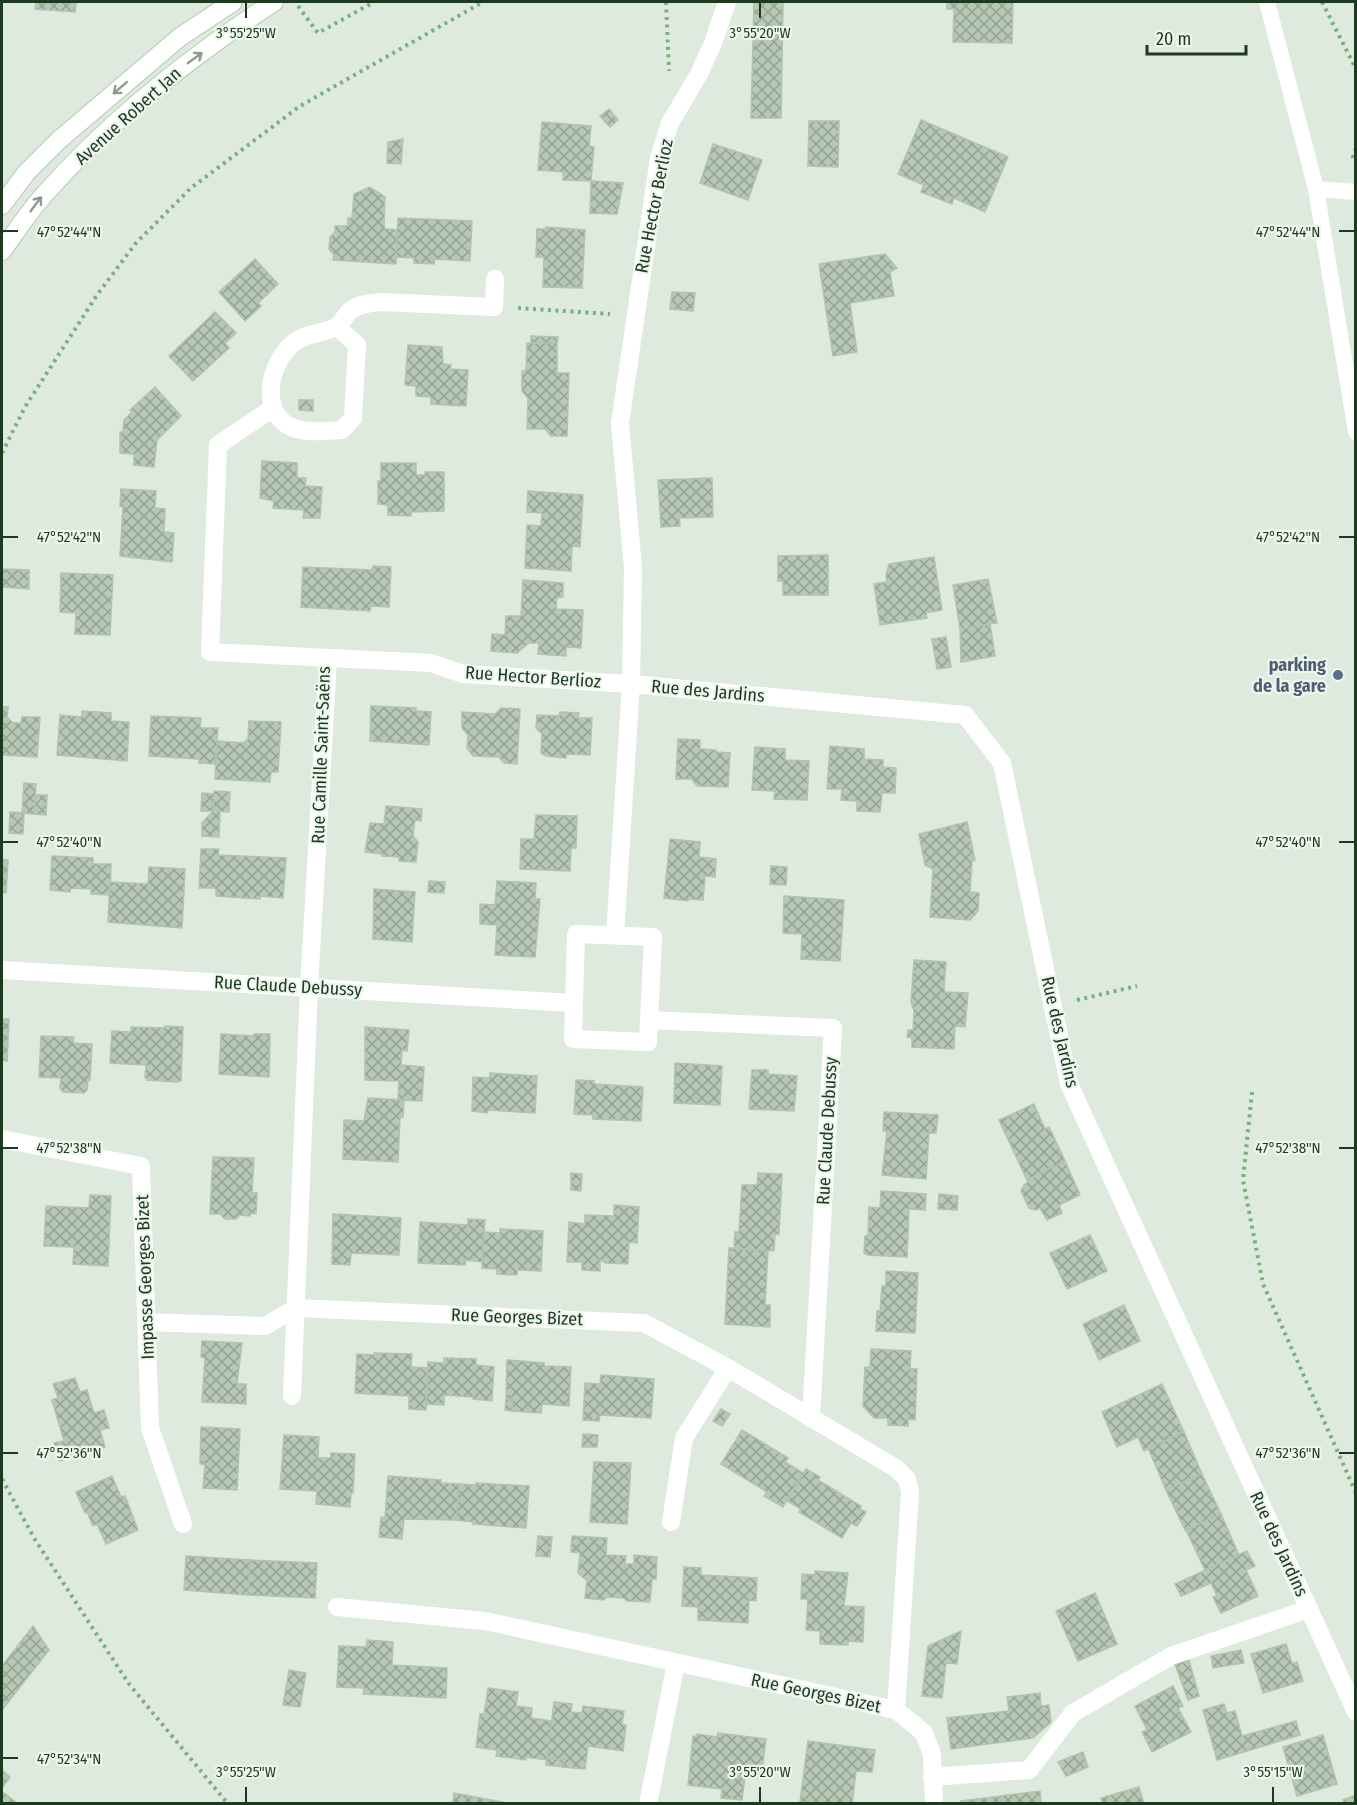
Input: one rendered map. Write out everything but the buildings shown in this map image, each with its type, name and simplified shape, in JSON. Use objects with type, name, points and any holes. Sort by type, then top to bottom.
[{"type":"street","name":"Avenue Robert Jan","points":[[2,205],[26,173],[59,140],[180,37],[233,2]]},
{"type":"street","name":"Avenue Robert Jan","points":[[2,251],[41,197],[94,142],[166,79],[274,2]]},
{"type":"street","name":"Rue Hector Berlioz","points":[[634,316],[659,158],[670,123],[699,74],[728,2]]},
{"type":"street","points":[[337,327],[357,345],[353,418],[342,430],[311,431],[287,425],[273,408],[272,380],[276,365],[298,340],[337,327],[351,310],[365,303],[494,307],[495,279]]},
{"type":"street","name":"Rue des Jardins","points":[[615,935],[631,684],[633,568],[620,423],[634,316]]},
{"type":"street","name":"Rue Camille Saint-Saëns","points":[[273,408],[218,445],[210,652],[328,659],[309,987]]},
{"type":"street","name":"Rue Hector Berlioz","points":[[328,659],[430,663],[464,674],[631,684]]},
{"type":"street","name":"Rue des Jardins","points":[[631,684],[965,715],[1002,763],[1069,1084],[1356,1712]]},
{"type":"street","points":[[576,934],[615,935],[653,937],[648,1042],[573,1039],[576,934]]},
{"type":"street","name":"Rue Claude Debussy","points":[[2,970],[574,1003]]},
{"type":"street","points":[[292,1396],[309,987]]},
{"type":"street","name":"Rue Claude Debussy","points":[[649,1020],[833,1028],[811,1418]]},
{"type":"street","name":"Impasse Georges Bizet","points":[[2,1139],[141,1166],[150,1428],[183,1524]]},
{"type":"street","points":[[147,1322],[265,1326],[296,1308]]},
{"type":"street","name":"Rue Georges Bizet","points":[[296,1308],[644,1323],[728,1368],[897,1469],[906,1479],[910,1492],[896,1710],[484,1621],[337,1607]]},
{"type":"street","points":[[671,1522],[684,1438],[728,1368]]},
{"type":"street","points":[[932,1777],[1029,1770],[1073,1713],[1171,1656],[1308,1609]]},
{"type":"street","points":[[648,1803],[676,1663]]},
{"type":"street","points":[[896,1710],[924,1733],[932,1754],[934,1803]]},
{"type":"lane","points":[[1267,2],[1316,189],[1356,432]]},
{"type":"lane","points":[[1316,189],[1356,192]]},
{"type":"path","points":[[295,2],[318,33],[374,2]]},
{"type":"path","points":[[2,453],[25,407],[97,295],[136,243],[191,188],[300,106],[483,2]]},
{"type":"path","points":[[666,2],[666,42],[670,83],[683,101]]},
{"type":"path","points":[[1322,2],[1356,69]]},
{"type":"path","points":[[1356,148],[1353,157],[1356,163]]},
{"type":"path","points":[[494,307],[634,316]]},
{"type":"path","points":[[1053,1006],[1137,986]]},
{"type":"path","points":[[1252,1092],[1243,1180],[1263,1284],[1356,1493]]},
{"type":"path","points":[[2,1479],[34,1538],[129,1684],[228,1803]]},
{"type":"place","name":"parking de la gare","points":[[1338,675]]}]
